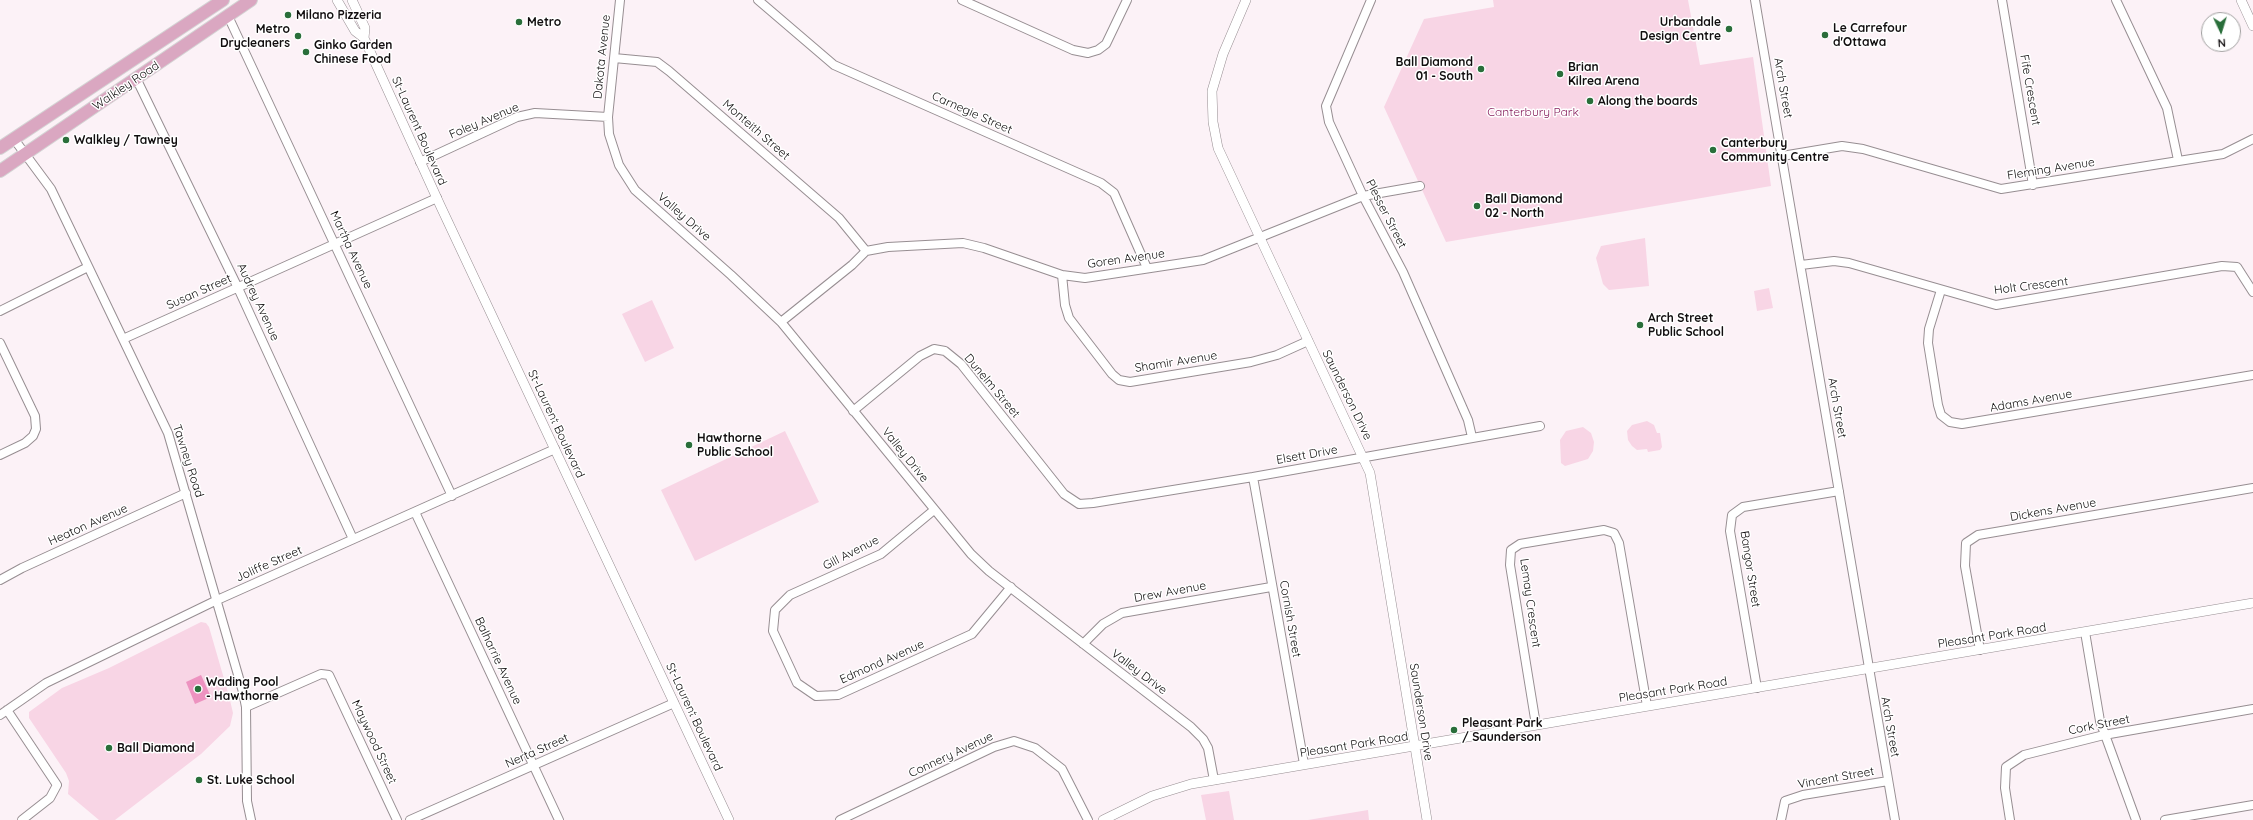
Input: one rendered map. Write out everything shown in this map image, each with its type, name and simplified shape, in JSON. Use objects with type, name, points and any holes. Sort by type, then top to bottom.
[{"type":"main road","name":"Walkley Road","points":[[0,148],[223,0]]},
{"type":"main road","name":"Walkley Road","points":[[0,171],[251,0]]},
{"type":"street","name":"St-Laurent Boulevard","points":[[337,0],[355,31],[364,38]]},
{"type":"street","name":"St-Laurent Boulevard","points":[[352,0],[364,28],[364,38],[420,162],[729,820]]},
{"type":"street","name":"Dakota Avenue","points":[[608,117],[620,0]]},
{"type":"street","name":"Carnegie Street","points":[[758,0],[834,65],[1101,183],[1114,193],[1147,268]]},
{"type":"street","points":[[962,0],[1073,50],[1088,53],[1098,50],[1106,44],[1127,0]]},
{"type":"street","name":"Saunderson Drive","points":[[1245,0],[1223,54],[1212,91],[1213,122],[1218,148],[1364,457],[1370,473],[1427,820]]},
{"type":"street","name":"Plesser Street","points":[[1371,0],[1326,106],[1329,122],[1363,196],[1403,272],[1468,420],[1472,437]]},
{"type":"street","name":"Arch Street","points":[[1755,0],[1895,820]]},
{"type":"street","name":"Fife Crescent","points":[[2002,0],[2033,185]]},
{"type":"street","points":[[2116,0],[2167,108],[2178,160]]},
{"type":"street","points":[[2241,0],[2253,26]]},
{"type":"street","name":"Martha Avenue","points":[[228,16],[336,244],[452,496]]},
{"type":"street","name":"Monteith Street","points":[[614,58],[657,62],[669,71],[839,218],[866,250]]},
{"type":"street","name":"Audrey Avenue","points":[[136,78],[238,288],[353,539]]},
{"type":"street","name":"Foley Avenue","points":[[420,162],[517,117],[529,114],[559,113],[608,117]]},
{"type":"street","name":"Valley Drive","points":[[608,117],[609,134],[614,152],[619,165],[635,190],[731,275],[781,322],[971,554],[1011,588],[1191,727],[1203,738],[1208,748],[1214,780]]},
{"type":"street","name":"Tawney Road","points":[[14,138],[51,189],[168,433],[215,601],[243,692],[246,707],[247,801],[251,820]]},
{"type":"street","name":"Fleming Avenue","points":[[1782,156],[1842,146],[1863,149],[2001,189],[2223,154],[2253,138]]},
{"type":"street","name":"Goren Avenue","points":[[866,250],[888,247],[962,244],[984,248],[1062,275],[1085,278],[1203,260],[1363,196],[1420,186]]},
{"type":"street","name":"Susan Street","points":[[123,339],[437,198]]},
{"type":"street","points":[[781,322],[852,265],[866,250]]},
{"type":"street","name":"Holt Crescent","points":[[1801,265],[1834,261],[1849,263],[1996,305],[2222,266],[2237,267],[2253,292]]},
{"type":"street","points":[[0,311],[88,267]]},
{"type":"street","name":"Shamir Avenue","points":[[1062,275],[1065,305],[1069,318],[1112,374],[1119,380],[1130,382],[1251,362],[1277,355],[1308,341]]},
{"type":"street","name":"Adams Avenue","points":[[1941,290],[1929,329],[1928,343],[1938,405],[1941,415],[1950,422],[1962,424],[2253,375]]},
{"type":"street","points":[[0,343],[35,416],[36,428],[33,436],[25,443],[0,455]]},
{"type":"street","name":"Dunelm Street","points":[[853,411],[920,356],[934,349],[945,351],[961,364],[1064,494],[1079,504]]},
{"type":"street","name":"Elsett Drive","points":[[1079,504],[1253,477],[1540,426]]},
{"type":"street","name":"Joliffe Street","points":[[4,712],[46,683],[215,601],[554,449]]},
{"type":"street","name":"Cornish Street","points":[[1253,477],[1304,764]]},
{"type":"street","name":"Dickens Avenue","points":[[1980,650],[1965,566],[1966,544],[1978,535],[2253,488]]},
{"type":"street","name":"Bangor Street","points":[[1757,688],[1730,531],[1732,515],[1743,507],[1839,491]]},
{"type":"street","name":"Heaton Avenue","points":[[0,580],[22,568],[186,493]]},
{"type":"street","name":"Gill Avenue","points":[[775,610],[790,595],[881,554],[934,510]]},
{"type":"street","name":"Balharrie Avenue","points":[[415,512],[560,820]]},
{"type":"street","name":"Lemay Crescent","points":[[1536,725],[1510,565],[1511,550],[1520,544],[1589,532],[1604,530],[1614,533],[1619,543],[1647,706]]},
{"type":"street","name":"Drew Avenue","points":[[1083,644],[1103,624],[1122,613],[1272,587]]},
{"type":"street","name":"Edmond Avenue","points":[[775,610],[773,631],[797,683],[816,696],[838,695],[972,634],[1011,588]]},
{"type":"street","name":"Pleasant Park Road","points":[[1103,820],[1152,796],[1191,784],[2253,603]]},
{"type":"street","points":[[2085,632],[2100,721],[2136,820]]},
{"type":"street","name":"Maywood Street","points":[[246,707],[320,674],[329,675],[396,820]]},
{"type":"street","name":"Nerta Street","points":[[410,820],[674,703]]},
{"type":"street","name":"Cork Street","points":[[2010,820],[2005,788],[2006,767],[2024,755],[2104,735],[2253,709]]},
{"type":"street","points":[[4,712],[56,785],[50,798],[22,820]]},
{"type":"street","name":"Connery Avenue","points":[[840,820],[994,747],[1014,741],[1035,748],[1062,769],[1088,820]]},
{"type":"street","name":"Vincent Street","points":[[1781,820],[1785,801],[1803,794],[1888,781]]},
{"type":"street","points":[[2165,820],[2253,805]]},
{"type":"green space","name":"Canterbury Park","points":[[1493,0],[1688,0],[1700,65],[1753,57],[1771,186],[1446,242],[1384,107],[1424,19],[1494,7]]},
{"type":"green space","points":[[1645,238],[1649,286],[1609,290],[1603,284],[1596,258],[1601,246]]},
{"type":"green space","points":[[1769,288],[1773,308],[1757,311],[1754,291]]},
{"type":"green space","points":[[652,300],[674,348],[645,362],[622,314]]},
{"type":"green space","points":[[1647,421],[1654,425],[1657,433],[1660,433],[1662,447],[1660,450],[1648,452],[1647,449],[1637,450],[1628,440],[1627,431],[1632,425]]},
{"type":"green space","points":[[1583,427],[1591,433],[1594,442],[1593,451],[1588,459],[1565,466],[1561,463],[1560,440],[1566,431]]},
{"type":"green space","points":[[785,431],[819,502],[695,561],[661,490]]},
{"type":"green space","points":[[201,622],[206,623],[209,627],[229,696],[233,713],[230,726],[201,754],[115,820],[99,820],[68,794],[69,781],[66,773],[29,718],[29,712],[62,688],[109,668]]},
{"type":"green space","points":[[1229,791],[1234,820],[1206,820],[1201,795]]},
{"type":"green space","points":[[1368,810],[1369,820],[1308,820]]},
{"type":"shaded area","name":"Wading Pool - Hawthorne","points":[[201,675],[211,697],[195,704],[186,682]]},
{"type":"place","name":"Milano Pizzeria","points":[[288,15]]},
{"type":"place","name":"Metro","points":[[519,22]]},
{"type":"place","name":"Urbandale Design Centre","points":[[1729,29]]},
{"type":"place","name":"Le Carrefour d'Ottawa","points":[[1825,35]]},
{"type":"place","name":"Metro Drycleaners","points":[[298,36]]},
{"type":"place","name":"Ginko Garden Chinese Food","points":[[306,52]]},
{"type":"place","name":"Ball Diamond 01 - South","points":[[1481,69]]},
{"type":"place","name":"Brian Kilrea Arena","points":[[1560,74]]},
{"type":"place","name":"Along the boards","points":[[1590,101]]},
{"type":"place","name":"Walkley / Tawney","points":[[66,140]]},
{"type":"place","name":"Canterbury Community Centre","points":[[1713,150]]},
{"type":"place","name":"Ball Diamond 02 - North","points":[[1477,206]]},
{"type":"place","name":"Arch Street Public School","points":[[1640,325]]},
{"type":"place","name":"Hawthorne Public School","points":[[689,445]]},
{"type":"place","name":"Wading Pool - Hawthorne","points":[[198,689]]},
{"type":"place","name":"Pleasant Park / Saunderson","points":[[1454,730]]},
{"type":"place","name":"Ball Diamond","points":[[109,748]]},
{"type":"place","name":"St. Luke School","points":[[199,780]]}]
